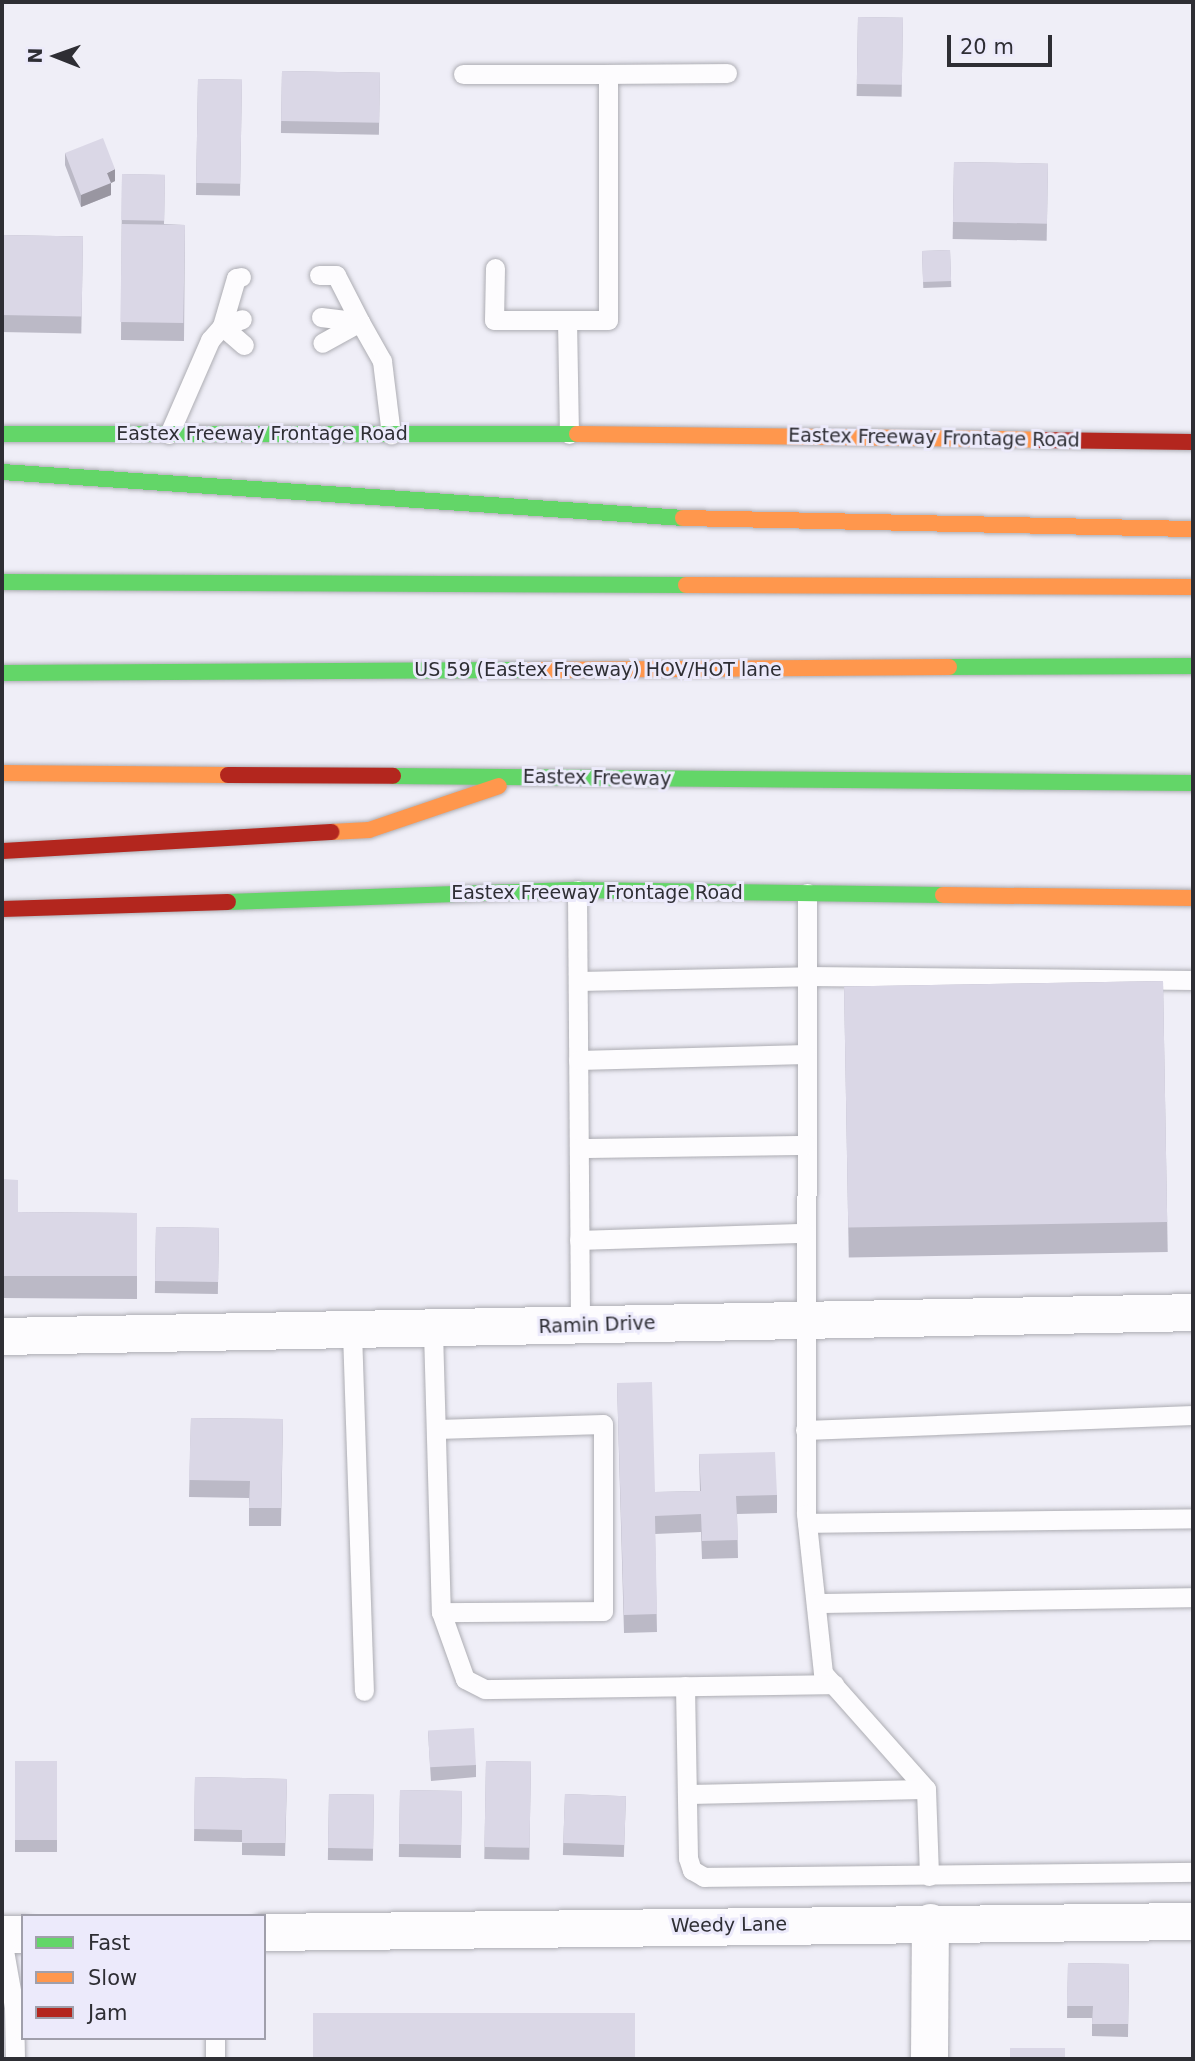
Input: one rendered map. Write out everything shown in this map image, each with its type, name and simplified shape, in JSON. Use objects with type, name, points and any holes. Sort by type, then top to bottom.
[{"type":"main road","name":"Eastex Freeway Frontage Road","points":[[2,434],[569,434],[1193,442]]},
{"type":"main road","points":[[2,472],[662,518],[1193,529]]},
{"type":"main road","points":[[2,582],[1193,587]]},
{"type":"main road","name":"US 59 (Eastex Freeway) HOV/HOT lane","points":[[2,673],[1193,666]]},
{"type":"main road","name":"Eastex Freeway","points":[[2,773],[1193,783]]},
{"type":"main road","points":[[2,852],[369,830],[524,777]]},
{"type":"main road","name":"Eastex Freeway Frontage Road","points":[[2,909],[577,890],[1193,898]]},
{"type":"street","name":"Ramin Drive","points":[[2,1336],[433,1331],[580,1324],[1193,1312]]},
{"type":"street","name":"Weedy Lane","points":[[266,1932],[1193,1920]]},
{"type":"street","points":[[929,2059],[930,1922]]},
{"type":"street","points":[[2,1937],[21,1934]]},
{"type":"lane","points":[[463,74],[727,73]]},
{"type":"lane","points":[[495,268],[494,320],[607,320],[608,74]]},
{"type":"lane","points":[[319,275],[336,275],[382,361],[391,434]]},
{"type":"lane","points":[[169,434],[210,340],[222,326],[236,278],[241,277]]},
{"type":"lane","points":[[321,317],[345,317],[360,322]]},
{"type":"lane","points":[[222,326],[242,318]]},
{"type":"lane","points":[[567,320],[569,434]]},
{"type":"lane","points":[[322,343],[360,322]]},
{"type":"lane","points":[[222,326],[244,345]]},
{"type":"lane","points":[[577,890],[580,1324]]},
{"type":"lane","points":[[807,893],[805,1430],[807,1523],[823,1673],[926,1789],[929,1876]]},
{"type":"lane","points":[[578,981],[807,976],[1193,980]]},
{"type":"lane","points":[[578,1060],[806,1054]]},
{"type":"lane","points":[[579,1148],[806,1145]]},
{"type":"lane","points":[[579,1240],[805,1233]]},
{"type":"lane","points":[[433,1331],[440,1612],[465,1679],[485,1689],[834,1684]]},
{"type":"lane","points":[[352,1332],[364,1691]]},
{"type":"lane","points":[[805,1430],[1193,1415]]},
{"type":"lane","points":[[436,1429],[603,1424],[603,1611],[440,1612]]},
{"type":"lane","points":[[807,1523],[1193,1518]]},
{"type":"lane","points":[[816,1603],[1193,1597]]},
{"type":"lane","points":[[685,1686],[688,1858],[692,1870],[704,1877],[1193,1872]]},
{"type":"lane","points":[[687,1794],[926,1789]]},
{"type":"lane","points":[[2,1937],[13,2007],[15,2059]]},
{"type":"lane","points":[[215,2040],[215,2059]]},
{"type":"building","points":[[858,17],[903,18],[902,85],[857,84]]},
{"type":"building","points":[[282,71],[380,73],[379,123],[281,121]]},
{"type":"building","points":[[198,79],[242,80],[240,184],[196,183]]},
{"type":"building","points":[[103,138],[115,169],[107,173],[111,183],[81,195],[65,153]]},
{"type":"building","points":[[954,162],[1048,164],[1047,224],[953,222]]},
{"type":"building","points":[[122,174],[165,175],[164,221],[121,220]]},
{"type":"building","points":[[122,224],[185,225],[183,323],[120,322]]},
{"type":"building","points":[[2,235],[83,236],[82,316],[2,315]]},
{"type":"building","points":[[950,250],[951,281],[923,282],[922,251]]},
{"type":"building","points":[[1163,981],[1167,1222],[848,1228],[844,987]]},
{"type":"building","points":[[2,1179],[18,1180],[18,1212],[137,1213],[137,1276],[2,1276]]},
{"type":"building","points":[[156,1227],[219,1228],[218,1282],[155,1281]]},
{"type":"building","points":[[652,1382],[655,1492],[701,1491],[699,1454],[775,1452],[777,1495],[736,1496],[738,1540],[702,1541],[701,1514],[655,1516],[657,1614],[624,1615],[617,1383]]},
{"type":"building","points":[[191,1418],[283,1419],[281,1508],[249,1508],[250,1481],[189,1480]]},
{"type":"building","points":[[474,1728],[476,1765],[430,1767],[428,1730]]},
{"type":"building","points":[[15,1761],[57,1761],[57,1840],[15,1840]]},
{"type":"building","points":[[486,1761],[531,1762],[529,1848],[484,1847]]},
{"type":"building","points":[[195,1777],[287,1779],[285,1843],[242,1843],[242,1830],[194,1829]]},
{"type":"building","points":[[400,1790],[462,1791],[461,1845],[399,1844]]},
{"type":"building","points":[[329,1794],[374,1795],[373,1849],[328,1848]]},
{"type":"building","points":[[565,1794],[626,1796],[624,1845],[563,1843]]},
{"type":"building","points":[[1068,1963],[1129,1964],[1128,2024],[1092,2024],[1093,2006],[1067,2006]]},
{"type":"building","points":[[313,2013],[635,2013],[635,2059],[313,2059]]},
{"type":"building","points":[[1010,2048],[1065,2048],[1065,2059],[1010,2059]]},
{"type":"traffic: fast","points":[[2,434],[577,434]]},
{"type":"traffic: fast","points":[[2,472],[683,518]]},
{"type":"traffic: fast","points":[[2,582],[686,585]]},
{"type":"traffic: fast","points":[[949,667],[1193,666]]},
{"type":"traffic: fast","points":[[2,673],[529,670]]},
{"type":"traffic: fast","points":[[393,776],[1193,783]]},
{"type":"traffic: fast","points":[[228,902],[577,890],[943,895]]},
{"type":"traffic: slow","points":[[577,434],[1039,440]]},
{"type":"traffic: slow","points":[[683,518],[1193,529]]},
{"type":"traffic: slow","points":[[686,585],[1193,587]]},
{"type":"traffic: slow","points":[[529,670],[949,667]]},
{"type":"traffic: slow","points":[[2,773],[228,775]]},
{"type":"traffic: slow","points":[[331,832],[369,830],[499,786]]},
{"type":"traffic: slow","points":[[943,895],[1193,898]]},
{"type":"traffic: jam","points":[[1039,440],[1193,442]]},
{"type":"traffic: jam","points":[[228,775],[393,776]]},
{"type":"traffic: jam","points":[[2,851],[331,832]]},
{"type":"traffic: jam","points":[[2,909],[228,902]]}]
